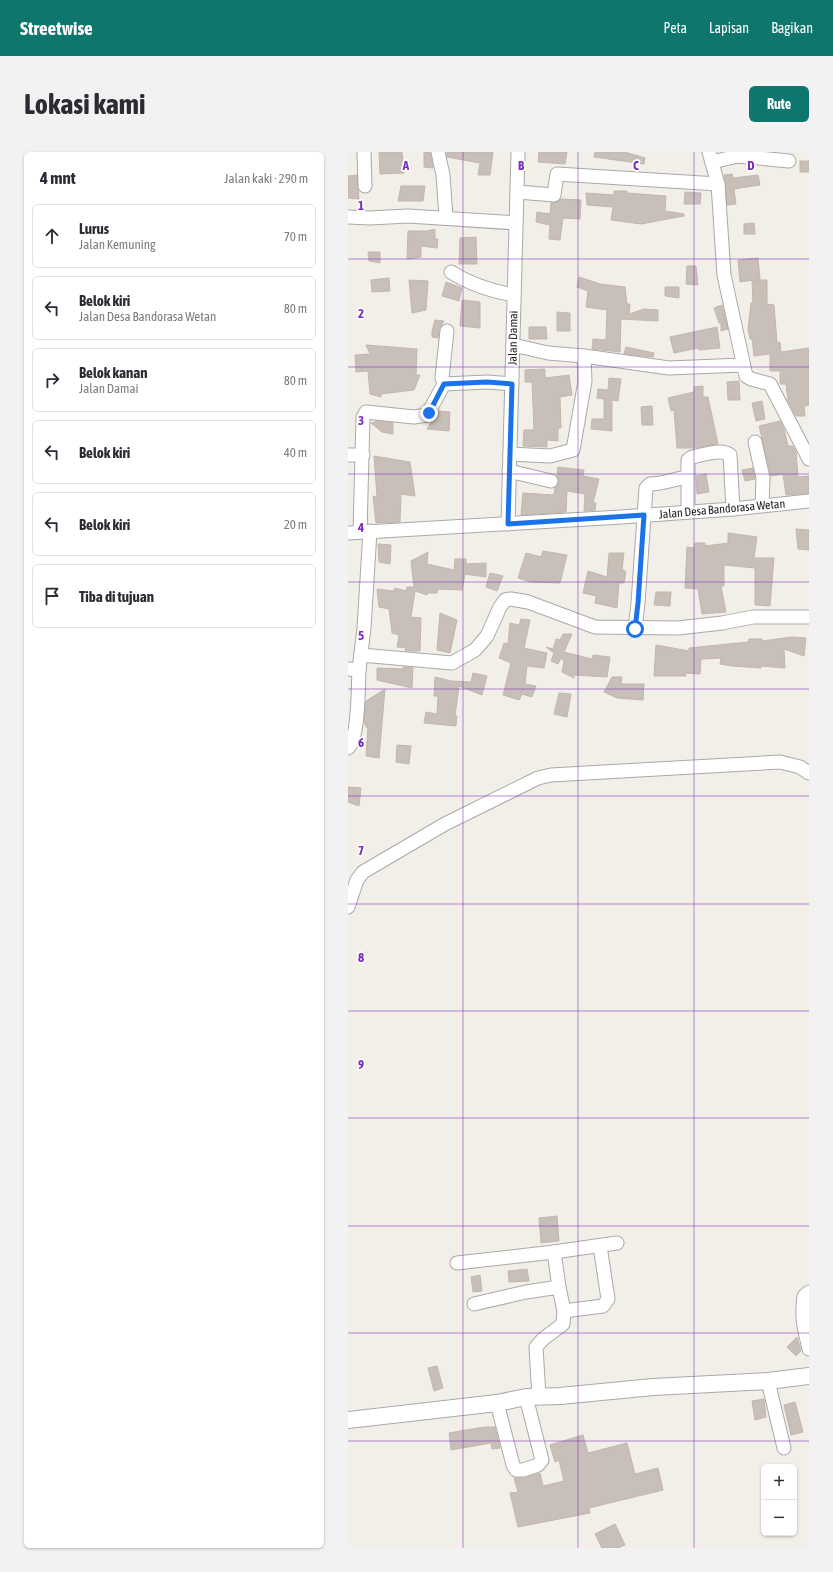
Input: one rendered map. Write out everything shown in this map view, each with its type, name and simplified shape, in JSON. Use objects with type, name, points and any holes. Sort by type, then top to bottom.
[{"type":"street","points":[[364,152],[365,186]]},
{"type":"street","points":[[438,152],[443,175],[446,218]]},
{"type":"street","name":"Jalan Damai","points":[[508,524],[518,152]]},
{"type":"street","points":[[789,161],[738,156],[711,157],[718,184],[724,275],[746,376],[748,378],[770,384],[809,459]]},
{"type":"street","points":[[518,192],[554,195],[557,174],[718,184]]},
{"type":"street","points":[[348,217],[370,218],[399,216],[516,223]]},
{"type":"street","points":[[451,272],[465,281],[492,292],[514,295]]},
{"type":"street","points":[[348,748],[352,745],[354,734],[354,669],[361,655],[360,532],[363,416],[366,412],[414,417],[427,415],[444,384],[442,378],[447,331]]},
{"type":"street","points":[[513,345],[548,353],[584,356],[669,368],[743,365]]},
{"type":"street","points":[[510,454],[550,456],[572,450],[585,380],[584,356]]},
{"type":"street","points":[[444,384],[487,382],[512,384]]},
{"type":"street","points":[[755,442],[763,478],[762,505]]},
{"type":"street","points":[[688,512],[687,464],[692,457],[726,452],[730,455],[733,509]]},
{"type":"street","points":[[348,455],[363,455]]},
{"type":"street","points":[[510,471],[551,480]]},
{"type":"street","points":[[635,629],[646,488],[650,484],[666,484],[676,479],[687,477]]},
{"type":"street","name":"Jalan Desa Bandorasa Wetan","points":[[360,532],[733,509],[809,501]]},
{"type":"street","points":[[361,655],[452,663],[475,650],[487,636],[500,607],[505,600],[511,599],[528,602],[595,628],[678,628],[722,623],[753,617],[809,617]]},
{"type":"street","points":[[348,907],[354,893],[357,880],[362,872],[446,824],[538,778],[551,775],[780,762],[800,767],[809,773]]},
{"type":"street","points":[[456,1263],[617,1243]]},
{"type":"street","points":[[564,1310],[603,1306],[606,1303],[608,1299],[600,1246]]},
{"type":"street","points":[[497,1403],[513,1465],[516,1470],[523,1470],[538,1465],[542,1460],[533,1397],[536,1347],[543,1339],[563,1324],[564,1310],[554,1252]]},
{"type":"street","points":[[474,1304],[506,1296],[559,1287]]},
{"type":"street","points":[[809,1292],[804,1296],[802,1318],[804,1334],[809,1349]]},
{"type":"street","points":[[348,1420],[497,1403],[533,1397],[560,1396],[653,1387],[768,1382],[809,1376]]},
{"type":"street","points":[[768,1382],[784,1448]]},
{"type":"building","points":[[379,152],[402,152],[404,173],[380,174]]},
{"type":"building","points":[[424,152],[430,152],[433,168],[424,167]]},
{"type":"building","points":[[447,152],[493,152],[490,175],[478,175],[480,163],[447,157]]},
{"type":"building","points":[[539,152],[567,152],[565,164],[538,162]]},
{"type":"building","points":[[595,152],[625,152],[645,158],[644,164],[594,157]]},
{"type":"building","points":[[800,161],[809,161],[809,172],[800,172]]},
{"type":"building","points":[[732,174],[733,178],[758,175],[760,185],[734,189],[736,204],[727,205],[724,175]]},
{"type":"building","points":[[357,175],[359,199],[348,198],[348,176]]},
{"type":"building","points":[[401,186],[425,186],[423,201],[398,201]]},
{"type":"building","points":[[614,191],[627,191],[627,193],[666,196],[665,211],[684,214],[684,216],[641,224],[611,220],[613,207],[587,205],[586,193],[614,195]]},
{"type":"building","points":[[685,192],[701,193],[700,204],[684,204]]},
{"type":"building","points":[[561,199],[581,200],[580,219],[563,218],[560,240],[549,239],[550,225],[536,222],[537,212],[550,214],[551,203],[557,202]]},
{"type":"building","points":[[754,223],[755,234],[744,234],[744,224]]},
{"type":"building","points":[[435,229],[435,239],[438,239],[437,248],[421,246],[421,257],[407,259],[408,231],[427,231]]},
{"type":"building","points":[[476,237],[477,264],[459,264],[460,238]]},
{"type":"building","points":[[368,252],[380,252],[380,263],[369,261]]},
{"type":"building","points":[[758,258],[760,279],[740,282],[738,260]]},
{"type":"building","points":[[687,266],[696,266],[698,285],[686,284]]},
{"type":"building","points":[[579,277],[600,284],[625,287],[627,304],[630,304],[629,314],[644,309],[658,310],[658,321],[621,319],[620,352],[592,349],[593,339],[606,340],[607,310],[586,307],[588,291],[577,287]]},
{"type":"building","points":[[389,278],[390,291],[372,292],[371,280]]},
{"type":"building","points":[[409,280],[428,281],[426,310],[412,313]]},
{"type":"building","points":[[752,280],[767,280],[767,304],[774,305],[777,343],[780,342],[781,352],[809,348],[809,405],[804,406],[805,416],[796,416],[788,401],[786,384],[780,384],[780,371],[770,371],[770,354],[754,356],[752,339],[750,339],[748,329],[751,303],[753,303]]},
{"type":"building","points":[[446,282],[462,288],[459,301],[442,296]]},
{"type":"building","points":[[665,287],[679,287],[679,298],[665,296]]},
{"type":"building","points":[[462,300],[480,302],[480,328],[460,326]]},
{"type":"building","points":[[722,305],[728,329],[721,331],[721,323],[719,323],[714,308]]},
{"type":"building","points":[[557,312],[570,313],[570,331],[557,331]]},
{"type":"building","points":[[435,320],[444,321],[439,330],[438,338],[432,337]]},
{"type":"building","points":[[529,327],[546,327],[547,339],[529,339]]},
{"type":"building","points":[[717,327],[720,348],[699,350],[698,348],[674,353],[670,337]]},
{"type":"building","points":[[366,345],[417,349],[416,375],[420,375],[414,390],[381,394],[381,397],[370,394],[368,371],[356,372],[355,355],[370,354]]},
{"type":"building","points":[[626,347],[654,353],[653,357],[624,354]]},
{"type":"building","points":[[545,369],[545,378],[569,375],[572,395],[560,397],[561,428],[558,428],[558,441],[547,440],[547,447],[523,446],[524,430],[534,430],[532,382],[525,382],[525,370]]},
{"type":"building","points":[[609,378],[621,379],[618,401],[612,400],[612,431],[591,429],[592,419],[604,419],[604,399],[597,398],[598,389],[608,390]]},
{"type":"building","points":[[739,381],[740,400],[728,400],[727,382]]},
{"type":"building","points":[[703,386],[703,397],[708,397],[718,444],[694,448],[677,448],[674,410],[671,411],[668,398],[694,392],[694,387]]},
{"type":"building","points":[[762,401],[765,419],[756,421],[752,403]]},
{"type":"building","points":[[652,406],[653,425],[642,425],[641,407]]},
{"type":"building","points":[[438,411],[450,412],[449,431],[427,429]]},
{"type":"building","points":[[378,421],[393,423],[393,434],[382,432],[371,423]]},
{"type":"building","points":[[780,421],[784,429],[788,446],[793,446],[796,452],[798,477],[809,476],[809,493],[786,495],[783,474],[771,476],[759,426]]},
{"type":"building","points":[[374,456],[410,462],[415,496],[401,494],[400,522],[376,523],[373,496],[377,497]]},
{"type":"building","points":[[558,467],[584,470],[583,476],[599,479],[593,503],[596,503],[595,510],[584,511],[585,494],[567,491],[566,512],[521,515],[523,493],[554,495],[555,488],[559,482],[557,476]]},
{"type":"building","points":[[753,468],[755,479],[745,481],[742,470]]},
{"type":"building","points":[[706,474],[709,492],[697,494],[696,476]]},
{"type":"building","points":[[796,529],[809,530],[809,550],[798,549]]},
{"type":"building","points":[[728,533],[757,537],[754,558],[774,558],[770,606],[755,605],[755,568],[724,565],[724,586],[721,586],[726,612],[702,614],[698,589],[685,588],[687,547],[694,548],[695,543],[705,543],[705,546],[728,543]]},
{"type":"building","points":[[378,544],[391,545],[390,564],[379,562]]},
{"type":"building","points":[[543,551],[567,555],[560,583],[530,582],[518,578],[526,553],[541,557]]},
{"type":"building","points":[[428,552],[427,564],[454,570],[455,559],[466,559],[466,564],[486,563],[486,577],[465,574],[462,590],[438,589],[437,593],[428,593],[427,595],[415,591],[411,617],[421,618],[420,651],[405,651],[406,648],[397,647],[399,635],[392,633],[389,609],[379,607],[377,589],[394,591],[395,588],[406,591],[407,587],[414,587],[411,561]]},
{"type":"building","points":[[609,553],[624,553],[622,569],[626,572],[624,583],[619,583],[617,608],[595,603],[596,596],[583,593],[588,571],[607,577]]},
{"type":"building","points":[[490,573],[503,576],[497,591],[486,587]]},
{"type":"building","points":[[656,592],[671,592],[670,606],[654,605]]},
{"type":"building","points":[[440,613],[457,620],[450,653],[437,650]]},
{"type":"building","points":[[521,619],[530,620],[524,648],[547,653],[544,668],[527,666],[525,684],[536,686],[532,697],[522,694],[519,700],[503,695],[511,663],[499,658],[504,643],[508,644],[510,623],[519,625]]},
{"type":"building","points":[[563,634],[572,634],[564,652],[592,659],[593,655],[610,657],[607,677],[574,675],[574,678],[562,672],[564,661],[561,658],[558,664],[551,661],[554,653],[546,647],[553,649],[556,639],[560,640]]},
{"type":"building","points":[[792,637],[806,638],[804,656],[784,649],[785,668],[732,666],[720,664],[721,658],[701,659],[700,674],[685,673],[686,676],[654,676],[656,645],[689,651],[689,648],[748,642],[749,639],[762,639],[762,641]]},
{"type":"building","points":[[403,667],[413,668],[412,688],[377,680],[377,668],[403,669]]},
{"type":"building","points":[[473,673],[487,676],[482,695],[459,686],[455,716],[457,716],[456,726],[424,723],[426,712],[437,714],[438,696],[434,696],[435,677],[451,681],[471,682]]},
{"type":"building","points":[[612,677],[622,677],[621,684],[644,684],[643,700],[617,698],[604,692]]},
{"type":"building","points":[[385,689],[379,758],[366,756],[368,728],[366,727],[364,721],[366,701]]},
{"type":"building","points":[[559,693],[571,694],[567,717],[554,714]]},
{"type":"building","points":[[397,745],[411,746],[409,764],[396,762]]},
{"type":"building","points":[[348,787],[361,788],[359,806],[348,802]]},
{"type":"building","points":[[557,1216],[559,1241],[541,1243],[539,1218]]},
{"type":"building","points":[[527,1269],[529,1281],[509,1282],[508,1271]]},
{"type":"building","points":[[480,1275],[482,1291],[473,1292],[471,1277]]},
{"type":"building","points":[[797,1337],[801,1351],[796,1356],[787,1347]]},
{"type":"building","points":[[437,1366],[443,1388],[434,1391],[428,1368]]},
{"type":"building","points":[[764,1399],[766,1417],[755,1420],[752,1401]]},
{"type":"building","points":[[795,1402],[803,1432],[791,1435],[784,1405]]},
{"type":"building","points":[[484,1427],[495,1427],[500,1448],[492,1449],[491,1443],[451,1450],[449,1433]]},
{"type":"building","points":[[583,1435],[588,1453],[627,1443],[635,1474],[658,1468],[663,1490],[589,1508],[590,1513],[518,1527],[510,1493],[518,1492],[514,1478],[525,1478],[540,1473],[543,1486],[564,1481],[559,1460],[555,1462],[550,1445]]},
{"type":"building","points":[[615,1524],[625,1545],[618,1548],[602,1548],[595,1534]]},
{"type":"route","points":[[429,413],[444,384],[487,382],[512,384],[508,524],[644,515],[642,563],[635,629]]}]
